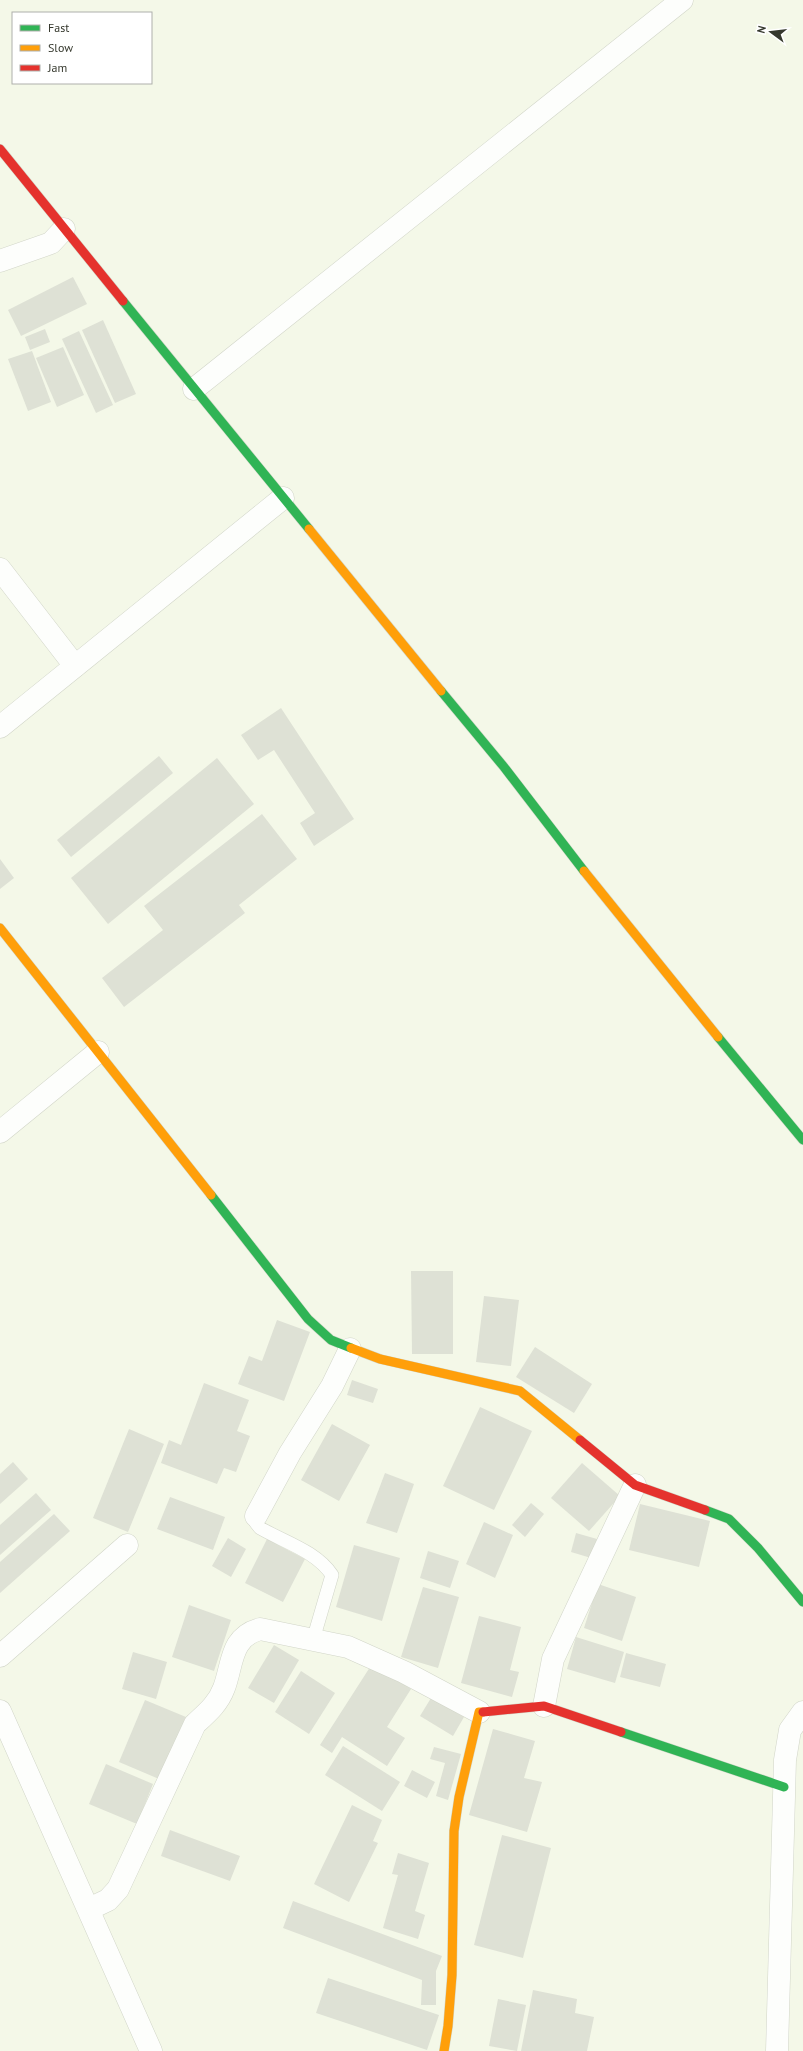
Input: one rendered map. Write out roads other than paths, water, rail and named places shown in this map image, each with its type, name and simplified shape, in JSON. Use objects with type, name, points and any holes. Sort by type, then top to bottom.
[{"type":"street","points":[[194,389],[682,0]]},
{"type":"street","points":[[0,149],[194,389],[504,767],[620,917],[803,1140]]},
{"type":"street","points":[[0,261],[51,243],[64,228]]},
{"type":"street","points":[[0,727],[283,498]]},
{"type":"street","points":[[0,569],[75,666]]},
{"type":"street","points":[[0,928],[308,1319],[331,1340],[350,1349],[380,1359],[520,1391],[635,1485],[729,1519],[758,1548],[803,1602]]},
{"type":"street","points":[[0,1132],[98,1052]]},
{"type":"street","points":[[256,1516],[290,1453],[332,1386],[350,1349]]},
{"type":"street","points":[[544,1706],[553,1660],[635,1485]]},
{"type":"street","points":[[0,1656],[127,1545]]},
{"type":"street","points":[[89,1909],[108,1900],[118,1889],[195,1724],[214,1707],[224,1689],[238,1642],[249,1632],[260,1629],[348,1647],[404,1672],[479,1712],[506,1711],[544,1706],[758,1780],[784,1786]]},
{"type":"street","points":[[0,1711],[151,2051]]},
{"type":"street","points":[[444,2051],[452,1989],[453,1848],[456,1812],[479,1712]]},
{"type":"street","points":[[777,2051],[784,1786],[788,1734],[794,1722],[803,1712]]},
{"type":"lane","points":[[256,1516],[256,1523],[260,1528],[317,1558],[332,1575],[313,1640]]}]
